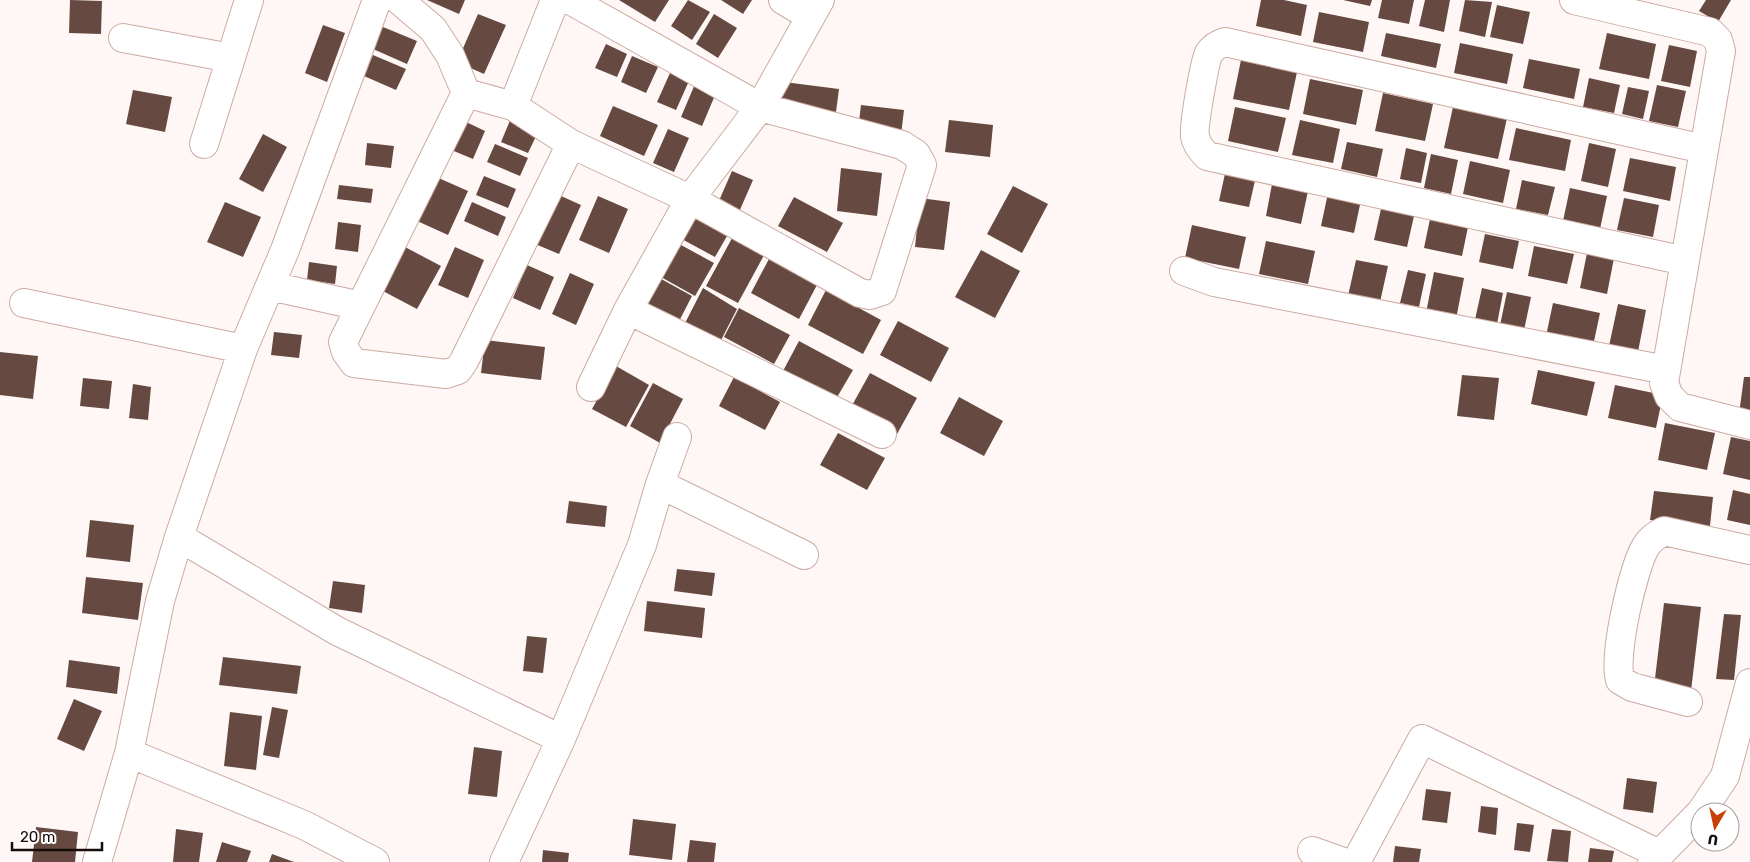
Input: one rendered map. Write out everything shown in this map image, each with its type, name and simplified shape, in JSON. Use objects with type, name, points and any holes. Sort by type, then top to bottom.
[{"type":"street","points":[[204,144],[249,0]]},
{"type":"street","points":[[97,862],[129,753],[160,601],[178,537],[243,349],[285,250],[376,0]]},
{"type":"street","points":[[399,0],[433,29],[450,55],[466,93],[344,342],[346,352],[354,362],[446,374],[458,370],[571,144]]},
{"type":"street","points":[[513,106],[556,0]]},
{"type":"street","points":[[466,93],[513,106],[571,144],[690,199],[860,293],[870,295],[882,291],[922,165],[916,154],[902,146],[760,107],[570,0]]},
{"type":"street","points":[[591,386],[628,310],[690,199],[760,107],[814,8],[783,0]]},
{"type":"street","points":[[1574,0],[1637,8],[1710,32],[1718,40],[1721,50],[1664,383],[1669,396],[1680,406],[1750,425]]},
{"type":"street","points":[[122,38],[231,58]]},
{"type":"street","points":[[1685,261],[1207,156],[1198,147],[1194,135],[1204,73],[1208,54],[1215,46],[1225,42],[1704,149]]},
{"type":"street","points":[[1184,271],[1214,282],[1666,370]]},
{"type":"street","points":[[270,286],[361,306]]},
{"type":"street","points":[[24,303],[243,349]]},
{"type":"street","points":[[628,310],[882,434]]},
{"type":"street","points":[[504,862],[561,739],[642,545],[660,484],[677,437]]},
{"type":"street","points":[[660,484],[804,555]]},
{"type":"street","points":[[1688,702],[1632,687],[1620,680],[1617,667],[1619,638],[1641,558],[1652,539],[1664,531],[1750,550]]},
{"type":"street","points":[[178,537],[337,631],[561,739]]},
{"type":"street","points":[[1707,802],[1725,776],[1750,683]]},
{"type":"street","points":[[1356,862],[1422,739],[1655,858],[1690,823]]},
{"type":"street","points":[[129,753],[304,826],[375,862]]},
{"type":"street","points":[[1312,851],[1343,862]]},
{"type":"building","points":[[70,0],[102,1],[101,34],[69,33]]},
{"type":"building","points":[[427,0],[465,0],[459,14]]},
{"type":"building","points":[[619,0],[669,0],[655,22]]},
{"type":"building","points":[[688,0],[710,12],[692,40],[671,26]]},
{"type":"building","points":[[721,0],[752,0],[743,14]]},
{"type":"building","points":[[1261,0],[1284,0],[1307,5],[1301,36],[1256,26]]},
{"type":"building","points":[[1343,0],[1372,0],[1370,6]]},
{"type":"building","points":[[1382,0],[1414,0],[1409,24],[1378,18]]},
{"type":"building","points":[[1425,0],[1450,0],[1444,32],[1419,26]]},
{"type":"building","points":[[1465,0],[1492,2],[1485,37],[1459,31]]},
{"type":"building","points":[[1706,0],[1731,0],[1718,22],[1699,11]]},
{"type":"building","points":[[1497,5],[1530,12],[1523,44],[1490,37]]},
{"type":"building","points":[[1319,12],[1369,22],[1363,52],[1313,42]]},
{"type":"building","points":[[478,14],[506,25],[484,74],[457,62]]},
{"type":"building","points":[[714,14],[737,28],[718,58],[696,44]]},
{"type":"building","points":[[323,25],[345,33],[327,82],[305,73]]},
{"type":"building","points":[[383,27],[417,41],[407,64],[373,49]]},
{"type":"building","points":[[1386,33],[1441,44],[1436,68],[1381,56]]},
{"type":"building","points":[[1607,33],[1656,44],[1649,79],[1599,69]]},
{"type":"building","points":[[1460,43],[1513,54],[1507,84],[1454,73]]},
{"type":"building","points":[[606,44],[627,54],[617,77],[595,68]]},
{"type":"building","points":[[1669,45],[1697,51],[1690,87],[1661,81]]},
{"type":"building","points":[[373,55],[406,69],[396,90],[364,76]]},
{"type":"building","points":[[632,56],[658,67],[646,93],[621,82]]},
{"type":"building","points":[[1529,59],[1580,69],[1574,99],[1523,88]]},
{"type":"building","points":[[1241,60],[1297,72],[1289,110],[1233,99]]},
{"type":"building","points":[[670,73],[689,81],[676,110],[657,102]]},
{"type":"building","points":[[1589,78],[1620,85],[1614,113],[1583,107]]},
{"type":"building","points":[[1310,79],[1363,90],[1356,125],[1303,114]]},
{"type":"building","points":[[784,82],[839,89],[836,112],[781,105]]},
{"type":"building","points":[[695,84],[716,93],[702,126],[681,117]]},
{"type":"building","points":[[1657,85],[1686,91],[1678,127],[1649,121]]},
{"type":"building","points":[[1628,87],[1649,91],[1643,119],[1622,114]]},
{"type":"building","points":[[133,90],[172,97],[165,132],[126,124]]},
{"type":"building","points":[[1383,93],[1433,104],[1425,141],[1375,131]]},
{"type":"building","points":[[861,105],[904,110],[901,135],[858,130]]},
{"type":"building","points":[[613,106],[658,125],[644,156],[600,136]]},
{"type":"building","points":[[1235,107],[1286,118],[1278,152],[1228,141]]},
{"type":"building","points":[[1453,107],[1507,118],[1498,159],[1444,148]]},
{"type":"building","points":[[511,118],[539,130],[528,153],[501,142]]},
{"type":"building","points":[[462,120],[485,131],[473,159],[449,149]]},
{"type":"building","points":[[949,120],[993,125],[990,157],[945,152]]},
{"type":"building","points":[[1300,120],[1340,129],[1333,163],[1292,155]]},
{"type":"building","points":[[1516,128],[1571,140],[1565,171],[1509,160]]},
{"type":"building","points":[[668,129],[689,138],[674,172],[653,163]]},
{"type":"building","points":[[263,134],[287,147],[263,192],[239,179]]},
{"type":"building","points":[[1347,142],[1383,149],[1377,177],[1341,169]]},
{"type":"building","points":[[367,143],[394,146],[391,168],[365,165]]},
{"type":"building","points":[[1589,143],[1616,149],[1608,187],[1581,181]]},
{"type":"building","points":[[495,144],[528,158],[520,176],[487,162]]},
{"type":"building","points":[[1406,148],[1427,153],[1421,183],[1400,179]]},
{"type":"building","points":[[1431,154],[1458,160],[1451,194],[1424,188]]},
{"type":"building","points":[[1630,158],[1676,167],[1670,201],[1623,191]]},
{"type":"building","points":[[1470,161],[1510,170],[1503,203],[1463,194]]},
{"type":"building","points":[[841,168],[882,173],[877,216],[837,211]]},
{"type":"building","points":[[1226,169],[1256,176],[1249,207],[1219,201]]},
{"type":"building","points":[[732,171],[753,180],[739,212],[718,203]]},
{"type":"building","points":[[434,176],[468,191],[448,235],[415,220]]},
{"type":"building","points":[[484,176],[516,189],[508,208],[476,195]]},
{"type":"building","points":[[1522,180],[1555,187],[1548,215],[1516,209]]},
{"type":"building","points":[[1272,184],[1308,191],[1301,224],[1266,216]]},
{"type":"building","points":[[339,185],[373,189],[371,203],[337,199]]},
{"type":"building","points":[[1013,186],[1048,204],[1022,253],[987,234]]},
{"type":"building","points":[[1570,188],[1607,196],[1600,229],[1563,221]]},
{"type":"building","points":[[550,191],[581,205],[559,254],[528,241]]},
{"type":"building","points":[[1328,193],[1361,200],[1354,233],[1321,226]]},
{"type":"building","points":[[598,196],[628,209],[609,253],[579,240]]},
{"type":"building","points":[[794,197],[843,223],[827,252],[778,226]]},
{"type":"building","points":[[920,198],[950,202],[944,250],[915,247]]},
{"type":"building","points":[[1624,198],[1659,205],[1653,237],[1617,230]]},
{"type":"building","points":[[1383,200],[1416,207],[1407,247],[1374,240]]},
{"type":"building","points":[[225,202],[261,217],[243,257],[207,242]]},
{"type":"building","points":[[472,202],[506,217],[498,236],[464,221]]},
{"type":"building","points":[[694,208],[731,229],[715,257],[678,237]]},
{"type":"building","points":[[1431,214],[1469,222],[1462,256],[1424,248]]},
{"type":"building","points":[[338,222],[361,225],[358,252],[335,249]]},
{"type":"building","points":[[1192,225],[1246,237],[1239,269],[1185,258]]},
{"type":"building","points":[[737,229],[769,246],[738,303],[706,286]]},
{"type":"building","points":[[1485,234],[1519,241],[1513,269],[1479,262]]},
{"type":"building","points":[[670,239],[714,263],[695,296],[652,272]]},
{"type":"building","points":[[1266,241],[1315,251],[1308,284],[1259,274]]},
{"type":"building","points":[[1534,246],[1574,254],[1567,284],[1528,276]]},
{"type":"building","points":[[405,247],[441,266],[417,309],[381,290]]},
{"type":"building","points":[[455,247],[484,260],[468,298],[438,285]]},
{"type":"building","points":[[1588,248],[1615,253],[1607,294],[1580,288]]},
{"type":"building","points":[[981,250],[1020,271],[995,318],[955,297]]},
{"type":"building","points":[[770,257],[818,283],[799,319],[751,293]]},
{"type":"building","points":[[1356,260],[1388,266],[1380,302],[1348,296]]},
{"type":"building","points":[[309,262],[337,266],[335,284],[307,280]]},
{"type":"building","points":[[527,265],[554,277],[540,310],[513,298]]},
{"type":"building","points":[[1408,270],[1426,274],[1419,307],[1400,303]]},
{"type":"building","points":[[1434,272],[1464,278],[1456,319],[1426,313]]},
{"type":"building","points":[[570,273],[594,284],[576,325],[552,314]]},
{"type":"building","points":[[654,275],[692,296],[675,329],[637,308]]},
{"type":"building","points":[[703,288],[737,309],[717,348],[682,329]]},
{"type":"building","points":[[1482,288],[1503,293],[1496,329],[1474,324]]},
{"type":"building","points":[[826,290],[881,320],[863,354],[808,325]]},
{"type":"building","points":[[1507,292],[1531,297],[1523,335],[1499,330]]},
{"type":"building","points":[[1553,303],[1600,313],[1593,346],[1546,336]]},
{"type":"building","points":[[1618,304],[1646,310],[1638,352],[1609,346]]},
{"type":"building","points":[[739,308],[790,335],[774,364],[724,337]]},
{"type":"building","points":[[898,321],[949,348],[931,382],[880,355]]},
{"type":"building","points":[[274,332],[302,335],[299,358],[271,355]]},
{"type":"building","points":[[485,340],[545,347],[541,380],[481,373]]},
{"type":"building","points":[[799,341],[853,370],[836,399],[783,371]]},
{"type":"building","points":[[0,352],[38,356],[33,399],[0,395]]},
{"type":"building","points":[[616,366],[649,385],[626,427],[592,409]]},
{"type":"building","points":[[1538,370],[1595,382],[1587,416],[1531,404]]},
{"type":"building","points":[[870,373],[917,398],[897,434],[850,409]]},
{"type":"building","points":[[1462,375],[1499,378],[1494,420],[1457,416]]},
{"type":"building","points":[[734,377],[780,402],[765,430],[719,406]]},
{"type":"building","points":[[1744,377],[1750,377],[1750,416],[1739,414]]},
{"type":"building","points":[[83,378],[112,381],[109,409],[80,406]]},
{"type":"building","points":[[653,383],[683,399],[660,443],[630,426]]},
{"type":"building","points":[[133,384],[151,387],[148,420],[129,418]]},
{"type":"building","points":[[1615,385],[1663,395],[1656,428],[1608,418]]},
{"type":"building","points":[[959,397],[1003,421],[984,456],[940,433]]},
{"type":"building","points":[[1665,423],[1715,433],[1707,470],[1658,460]]},
{"type":"building","points":[[838,433],[885,458],[867,490],[820,465]]},
{"type":"building","points":[[1731,437],[1750,441],[1750,480],[1723,474]]},
{"type":"building","points":[[1733,490],[1750,494],[1750,525],[1727,520]]},
{"type":"building","points":[[1654,491],[1713,497],[1710,526],[1650,520]]},
{"type":"building","points":[[569,501],[607,506],[605,527],[566,523]]},
{"type":"building","points":[[90,520],[134,525],[130,562],[86,557]]},
{"type":"building","points":[[677,569],[715,573],[712,596],[674,591]]},
{"type":"building","points":[[86,577],[143,583],[138,620],[82,613]]},
{"type":"building","points":[[333,581],[365,585],[362,613],[329,608]]},
{"type":"building","points":[[647,601],[705,608],[702,638],[644,631]]},
{"type":"building","points":[[1664,603],[1701,607],[1691,691],[1654,687]]},
{"type":"building","points":[[1724,614],[1741,615],[1734,680],[1716,679]]},
{"type":"building","points":[[527,636],[547,638],[543,673],[523,671]]},
{"type":"building","points":[[223,657],[301,666],[297,694],[219,685]]},
{"type":"building","points":[[69,660],[120,667],[117,694],[66,687]]},
{"type":"building","points":[[74,699],[102,711],[84,751],[57,739]]},
{"type":"building","points":[[272,707],[288,710],[279,758],[263,755]]},
{"type":"building","points":[[230,712],[262,716],[256,770],[224,766]]},
{"type":"building","points":[[474,747],[502,751],[497,797],[468,794]]},
{"type":"building","points":[[1627,778],[1657,782],[1653,813],[1623,809]]},
{"type":"building","points":[[1426,789],[1451,792],[1447,823],[1422,820]]},
{"type":"building","points":[[1481,806],[1498,808],[1496,835],[1478,832]]},
{"type":"building","points":[[633,819],[676,824],[672,860],[629,855]]},
{"type":"building","points":[[1517,823],[1534,825],[1530,852],[1514,850]]},
{"type":"building","points":[[36,827],[78,832],[75,862],[32,862]]},
{"type":"building","points":[[176,829],[203,833],[199,862],[173,862]]},
{"type":"building","points":[[1552,829],[1571,831],[1568,862],[1547,861]]},
{"type":"building","points":[[690,840],[716,843],[714,862],[687,862]]},
{"type":"building","points":[[222,842],[251,851],[247,862],[216,862]]},
{"type":"building","points":[[1395,846],[1421,849],[1419,862],[1393,862]]},
{"type":"building","points":[[1590,848],[1614,851],[1612,862],[1588,862]]},
{"type":"building","points":[[543,850],[569,853],[568,862],[542,862]]},
{"type":"building","points":[[272,854],[294,862],[269,862]]}]
